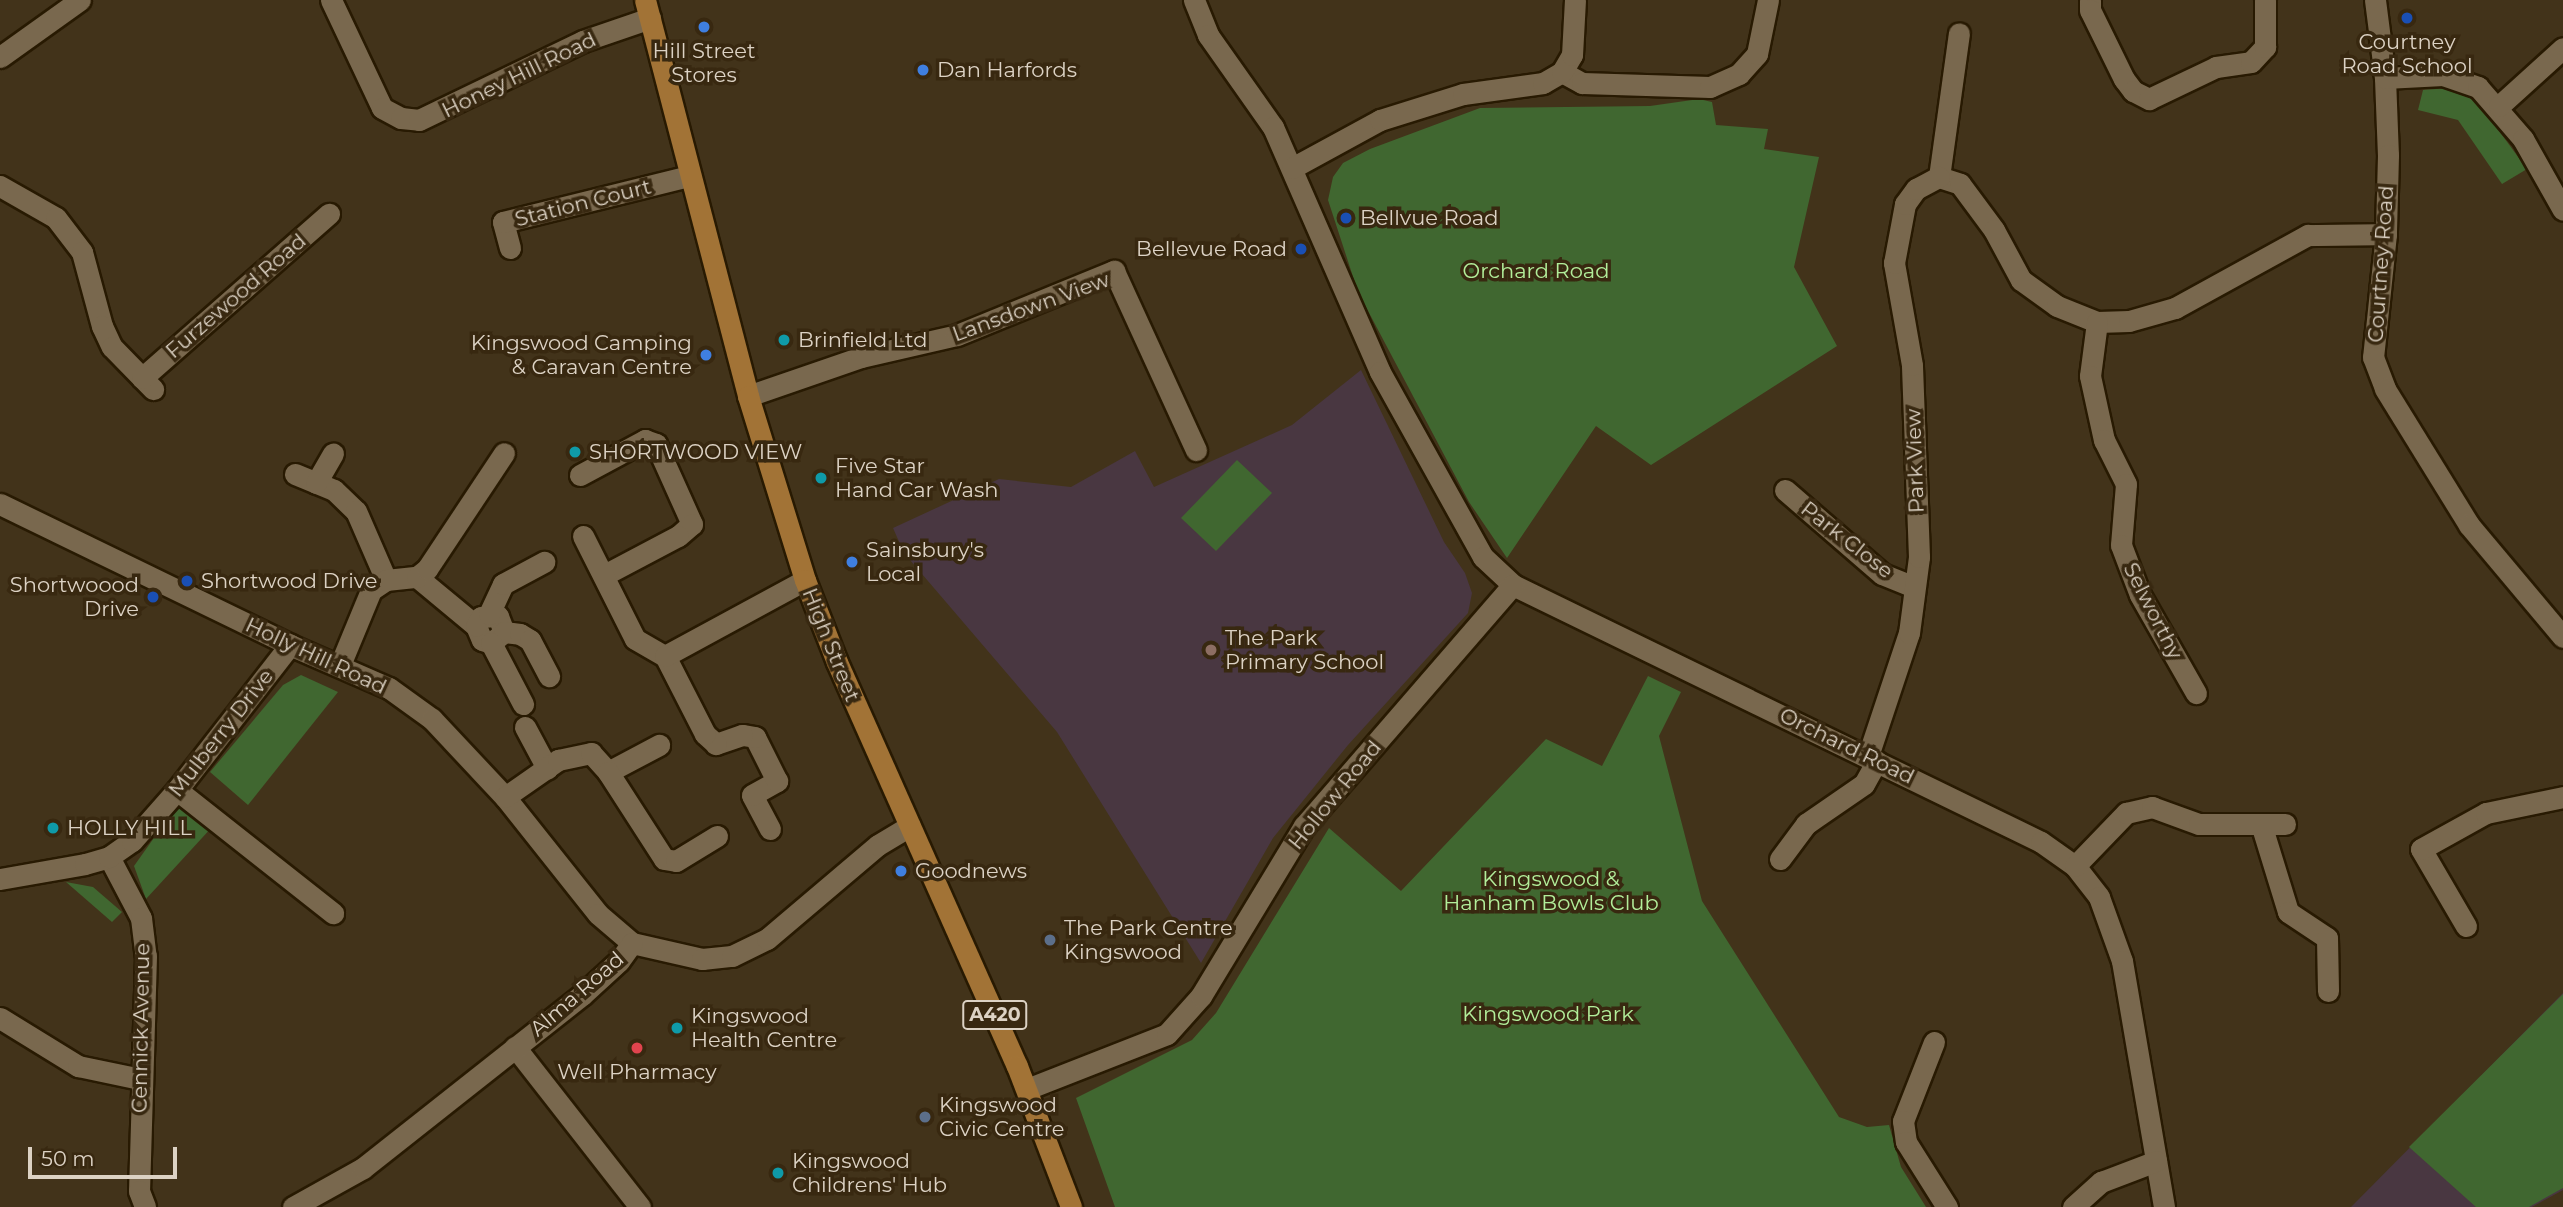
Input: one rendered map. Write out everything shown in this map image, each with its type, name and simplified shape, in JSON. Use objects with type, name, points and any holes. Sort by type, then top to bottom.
[{"type":"main road","name":"High Street","points":[[647,9],[748,396],[805,580],[910,826],[1027,1089],[1071,1207]]},
{"type":"street","points":[[0,57],[80,0]]},
{"type":"street","name":"Honey Hill Road","points":[[331,0],[382,108],[401,118],[419,120],[647,9]]},
{"type":"street","name":"Orchard Road","points":[[1194,0],[1208,35],[1273,127],[1380,372],[1483,557],[1513,585],[2041,842],[2075,866],[2099,897],[2114,929],[2164,1207]]},
{"type":"street","points":[[1292,168],[1380,120],[1463,94],[1543,83],[1562,72],[1572,55],[1576,0]]},
{"type":"street","points":[[1562,72],[1582,83],[1710,87],[1739,74],[1757,54],[1768,0]]},
{"type":"street","points":[[2090,0],[2090,10],[2124,79],[2133,92],[2149,99],[2216,67],[2250,62],[2265,47],[2265,0]]},
{"type":"street","name":"Courtney Road","points":[[2375,0],[2385,78],[2386,234],[2374,357],[2385,389],[2469,525],[2563,636]]},
{"type":"street","points":[[1959,33],[1939,177],[1960,184],[1994,230],[2021,280],[2057,306],[2097,322],[2129,321],[2175,308],[2308,235],[2386,234]]},
{"type":"street","points":[[2499,106],[2563,48]]},
{"type":"street","points":[[2385,78],[2443,75],[2478,87],[2499,106],[2563,210]]},
{"type":"street","name":"Station Court","points":[[510,248],[503,222],[689,176]]},
{"type":"street","name":"Park View","points":[[1780,859],[1806,824],[1864,784],[1909,632],[1912,586],[1919,557],[1912,365],[1895,263],[1905,204],[1916,189],[1939,177]]},
{"type":"street","name":"Furzewood Road","points":[[0,186],[56,218],[82,253],[102,327],[112,347],[148,383],[329,214]]},
{"type":"street","name":"Lansdown View","points":[[748,396],[861,357],[957,335],[1114,271],[1196,450]]},
{"type":"street","name":"Selworthy","points":[[2097,322],[2090,376],[2104,440],[2126,484],[2121,545],[2140,595],[2196,693]]},
{"type":"street","points":[[580,475],[645,440],[656,444],[692,524],[678,536],[604,575]]},
{"type":"street","points":[[316,483],[333,453]]},
{"type":"street","points":[[417,578],[504,453]]},
{"type":"street","points":[[295,474],[334,490],[356,511],[386,580]]},
{"type":"street","name":"Park Close","points":[[1784,490],[1882,574],[1912,586]]},
{"type":"street","name":"Holly Hill Road","points":[[3,514],[389,688],[432,719],[505,797],[598,915],[632,943]]},
{"type":"street","points":[[583,536],[635,639],[665,656],[705,734],[716,744],[742,735],[755,737],[777,781],[752,794],[770,829]]},
{"type":"street","points":[[544,562],[503,584],[482,620],[482,640],[520,634],[530,640],[549,676]]},
{"type":"street","points":[[340,665],[371,590],[386,580],[417,578],[482,620]]},
{"type":"street","points":[[665,656],[805,580]]},
{"type":"street","name":"Hollow Road","points":[[1027,1089],[1167,1034],[1201,996],[1304,825],[1513,585]]},
{"type":"street","points":[[497,638],[523,704]]},
{"type":"street","name":"Mulberry Drive","points":[[0,879],[109,856],[132,841],[177,790],[290,645]]},
{"type":"street","points":[[525,727],[547,768]]},
{"type":"street","points":[[608,772],[659,745]]},
{"type":"street","points":[[505,797],[547,768],[578,752],[591,753],[608,772],[664,859],[676,861],[717,836]]},
{"type":"street","points":[[177,790],[333,914]]},
{"type":"street","points":[[2466,926],[2421,849],[2486,813],[2563,797]]},
{"type":"street","points":[[2075,866],[2126,813],[2152,807],[2199,824],[2285,824]]},
{"type":"street","points":[[2261,824],[2288,912],[2327,938],[2328,990]]},
{"type":"street","name":"Alma Road","points":[[293,1207],[363,1168],[582,995],[619,961],[632,943],[702,959],[732,956],[767,939],[878,845],[910,826]]},
{"type":"street","name":"Cennick Avenue","points":[[109,856],[141,918],[146,956],[140,1079],[139,1191],[145,1207]]},
{"type":"street","points":[[0,1018],[78,1066],[140,1079]]},
{"type":"street","points":[[1934,1042],[1903,1121],[1906,1143],[1947,1207]]},
{"type":"street","points":[[515,1047],[640,1207]]},
{"type":"street","points":[[2073,1207],[2101,1182],[2156,1161]]},
{"type":"shaded area","name":"The Park Primary School","points":[[1361,370],[1444,542],[1465,573],[1472,593],[1468,613],[1348,745],[1273,838],[1201,963],[1057,732],[904,553],[893,528],[999,479],[1071,487],[1135,451],[1154,487],[1292,425]]},
{"type":"shaded area","points":[[2563,993],[2563,1190],[2532,1207],[2351,1207]]},
{"type":"green space","points":[[2449,88],[2477,101],[2527,169],[2502,184],[2458,120],[2418,110],[2423,90]]},
{"type":"green space","name":"Orchard Road","points":[[1699,99],[1712,102],[1716,125],[1768,129],[1764,149],[1819,157],[1794,267],[1837,346],[1651,465],[1596,426],[1507,558],[1469,502],[1358,292],[1328,200],[1333,177],[1343,163],[1370,149],[1480,108],[1650,106]]},
{"type":"green space","points":[[1237,460],[1272,493],[1216,551],[1181,518]]},
{"type":"green space","points":[[301,675],[338,692],[248,805],[210,772],[283,685]]},
{"type":"green space","name":"Kingswood Park","points":[[1648,676],[1681,692],[1659,736],[1702,901],[1839,1117],[1867,1127],[1889,1125],[1901,1167],[1926,1207],[1115,1207],[1076,1098],[1192,1040],[1216,1013],[1329,828],[1401,891],[1546,739],[1602,766]]},
{"type":"green space","points":[[185,807],[213,826],[146,899],[134,866],[173,811]]},
{"type":"green space","points":[[66,882],[93,887],[122,912],[112,922]]},
{"type":"green space","points":[[2563,994],[2563,1188],[2529,1207],[2476,1207],[2409,1147]]},
{"type":"place","name":"Courtney Road School","points":[[2407,18]]},
{"type":"place","name":"Hill Street Stores","points":[[704,27]]},
{"type":"place","name":"Dan Harfords","points":[[923,70]]},
{"type":"place","name":"Bellvue Road","points":[[1346,218]]},
{"type":"place","name":"Bellevue Road","points":[[1301,249]]},
{"type":"place","name":"Brinfield Ltd","points":[[784,340]]},
{"type":"place","name":"Kingswood Camping & Caravan Centre","points":[[706,355]]},
{"type":"place","name":"SHORTWOOD VIEW","points":[[575,452]]},
{"type":"place","name":"Five Star Hand Car Wash","points":[[821,478]]},
{"type":"place","name":"Sainsbury's Local","points":[[852,562]]},
{"type":"place","name":"Shortwood Drive","points":[[187,581]]},
{"type":"place","name":"Shortwoood Drive","points":[[153,597]]},
{"type":"place","name":"The Park Primary School","points":[[1211,650]]},
{"type":"place","name":"HOLLY HILL","points":[[53,828]]},
{"type":"place","name":"Goodnews","points":[[901,871]]},
{"type":"place","name":"The Park Centre Kingswood","points":[[1050,940]]},
{"type":"place","name":"Kingswood Health Centre","points":[[677,1028]]},
{"type":"place","name":"Well Pharmacy","points":[[637,1048]]},
{"type":"place","name":"Kingswood Civic Centre","points":[[925,1117]]},
{"type":"place","name":"Kingswood Childrens' Hub","points":[[778,1173]]},
{"type":"park label","name":"Kingswood & Hanham Bowls Club","points":[[1551,891]]}]
